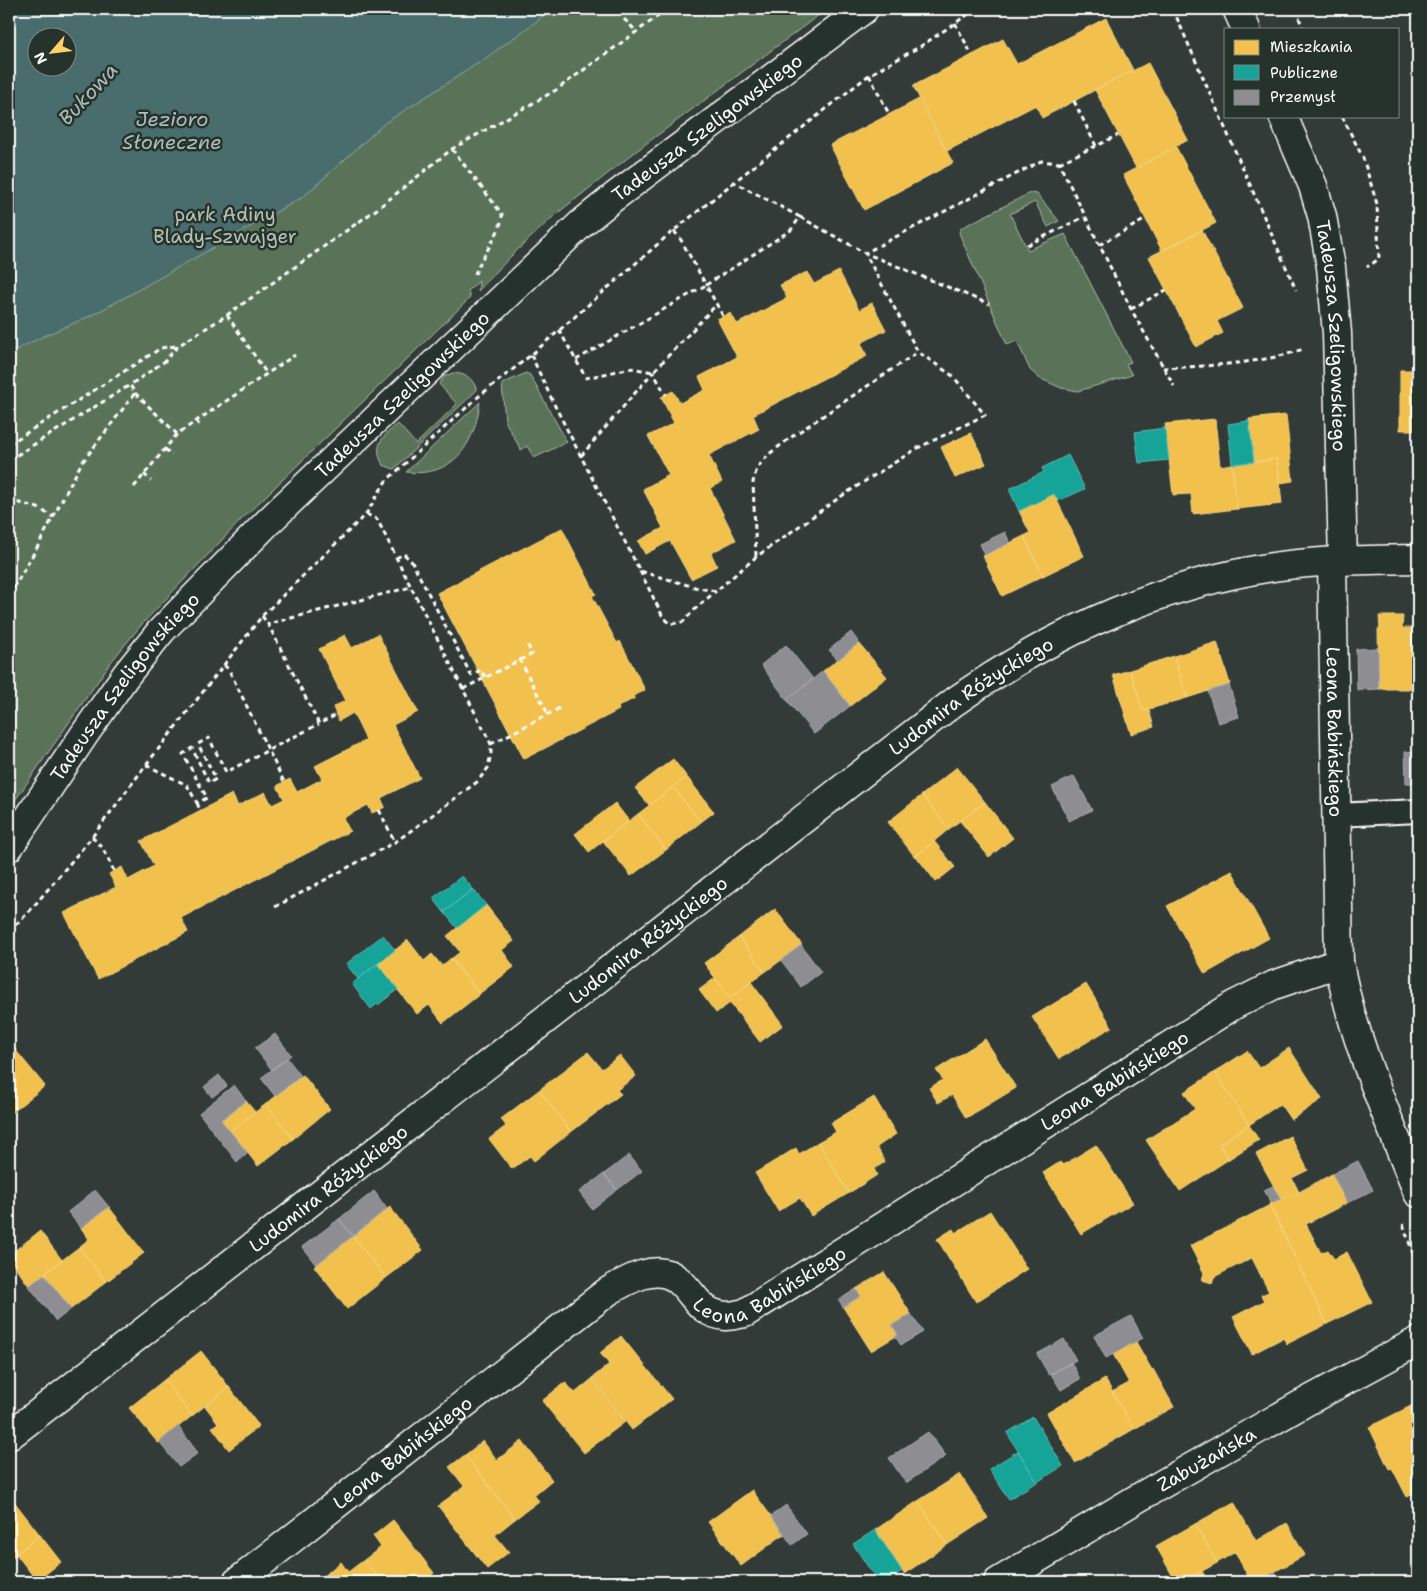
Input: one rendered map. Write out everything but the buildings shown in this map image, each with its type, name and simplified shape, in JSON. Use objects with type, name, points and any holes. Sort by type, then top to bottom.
[{"type":"street","name":"Tadeusza Szeligowskiego","points":[[9,847],[126,675],[161,631],[270,522],[575,229],[614,197],[864,9]]},
{"type":"street","points":[[1237,9],[1246,28]]},
{"type":"street","name":"Tadeusza Szeligowskiego","points":[[1285,118],[1313,186],[1322,216],[1331,267],[1337,333],[1338,561]]},
{"type":"street","name":"Ludomira Różyckiego","points":[[9,1436],[974,689],[1026,657],[1087,624],[1159,595],[1206,581],[1256,570],[1338,561],[1418,559]]},
{"type":"street","name":"Leona Babińskiego","points":[[1338,561],[1336,815],[1339,963],[1354,1026],[1418,1193]]},
{"type":"street","name":"Leona Babińskiego","points":[[237,1582],[607,1292],[622,1283],[638,1275],[667,1274],[678,1280],[699,1305],[716,1314],[728,1316],[745,1313],[1234,1005],[1274,984],[1339,963]]},
{"type":"street","name":"Zabużańska","points":[[998,1582],[1138,1498],[1418,1341]]},
{"type":"lane","points":[[1336,815],[1418,811]]},
{"type":"path","points":[[9,460],[130,385],[165,360],[178,346],[227,315],[377,209],[452,149],[556,90],[668,9]]},
{"type":"path","points":[[9,931],[28,913],[92,837],[262,616],[366,514],[386,481],[478,397],[531,355],[674,230],[734,182],[869,76],[920,46],[976,9]]},
{"type":"path","points":[[1296,9],[1303,28]]},
{"type":"path","points":[[624,19],[637,32]]},
{"type":"path","points":[[955,23],[972,55]]},
{"type":"path","points":[[869,76],[889,114]]},
{"type":"path","points":[[1074,101],[1096,146]]},
{"type":"path","points":[[865,253],[1041,161],[1059,163],[1118,134]]},
{"type":"path","points":[[452,149],[502,214],[502,220],[476,269],[470,290],[486,314]]},
{"type":"path","points":[[1059,163],[1131,309],[1174,386]]},
{"type":"path","points":[[734,182],[865,253],[989,304]]},
{"type":"path","points":[[1027,245],[1084,216]]},
{"type":"path","points":[[576,360],[706,285],[791,230],[800,218]]},
{"type":"path","points":[[1099,245],[1146,219]]},
{"type":"path","points":[[674,230],[723,316]]},
{"type":"path","points":[[531,355],[662,615],[670,624],[683,622],[695,608],[756,557],[840,497],[916,449],[985,415],[953,376],[918,352],[865,253]]},
{"type":"path","points":[[1131,309],[1166,290]]},
{"type":"path","points":[[581,456],[653,372],[716,305]]},
{"type":"path","points":[[227,315],[267,374]]},
{"type":"path","points":[[559,330],[586,378],[631,368],[653,372]]},
{"type":"path","points":[[9,444],[161,348],[178,346]]},
{"type":"path","points":[[1163,368],[1284,356],[1307,348]]},
{"type":"path","points":[[756,557],[753,482],[757,468],[769,454],[793,436],[918,352]]},
{"type":"path","points":[[134,487],[177,434],[295,355]]},
{"type":"path","points":[[653,372],[666,395]]},
{"type":"path","points":[[130,385],[135,393],[177,434]]},
{"type":"path","points":[[9,596],[81,464],[135,393]]},
{"type":"path","points":[[196,421],[200,428]]},
{"type":"path","points":[[164,449],[172,455]]},
{"type":"path","points":[[144,474],[151,481]]},
{"type":"path","points":[[9,500],[38,508],[53,517]]},
{"type":"path","points":[[275,907],[395,842],[477,782],[488,768],[491,744],[377,519],[366,514]]},
{"type":"path","points":[[396,558],[404,554],[412,562],[471,675],[481,670],[486,678]]},
{"type":"path","points":[[640,571],[672,581],[716,591]]},
{"type":"path","points":[[268,624],[411,587]]},
{"type":"path","points":[[262,616],[268,624],[319,724]]},
{"type":"path","points":[[463,689],[532,654],[526,642]]},
{"type":"path","points":[[520,660],[548,714]]},
{"type":"path","points":[[224,665],[230,670],[284,782]]},
{"type":"path","points":[[491,744],[560,708]]},
{"type":"path","points":[[197,803],[207,798],[183,754],[192,748],[208,783],[216,779],[198,744],[209,738],[226,772],[336,714]]},
{"type":"path","points":[[146,765],[187,785],[200,810]]},
{"type":"path","points":[[379,810],[395,842]]},
{"type":"path","points":[[92,837],[102,847],[114,871]]},
{"type":"green space","name":"park Adiny Blady-Szwajger","points":[[9,9],[827,9],[639,149],[555,215],[512,255],[478,291],[479,281],[468,291],[470,298],[241,520],[142,624],[111,662],[9,809]]},
{"type":"green space","points":[[1030,193],[1037,194],[1059,221],[1048,227],[1035,202],[1010,214],[1028,250],[1065,234],[1131,362],[1126,364],[1132,375],[1078,391],[1061,388],[1039,378],[1030,370],[1017,341],[1007,345],[959,233],[961,228]]},
{"type":"green space","points":[[453,373],[468,377],[477,390],[394,469],[383,465],[379,446],[384,437],[393,428],[398,424],[416,444],[457,404],[439,384],[445,376]]},
{"type":"green space","points":[[526,373],[530,375],[567,442],[534,458],[527,446],[521,450],[505,421],[502,384]]},
{"type":"green space","points":[[480,402],[473,431],[459,455],[449,464],[437,470],[406,472]]},
{"type":"water","name":"Jezioro Słoneczne","points":[[9,9],[550,9],[537,21],[483,60],[385,123],[303,197],[122,299],[90,316],[9,353]]},
{"type":"water label","name":"Bukowa","points":[[88,94]]}]
